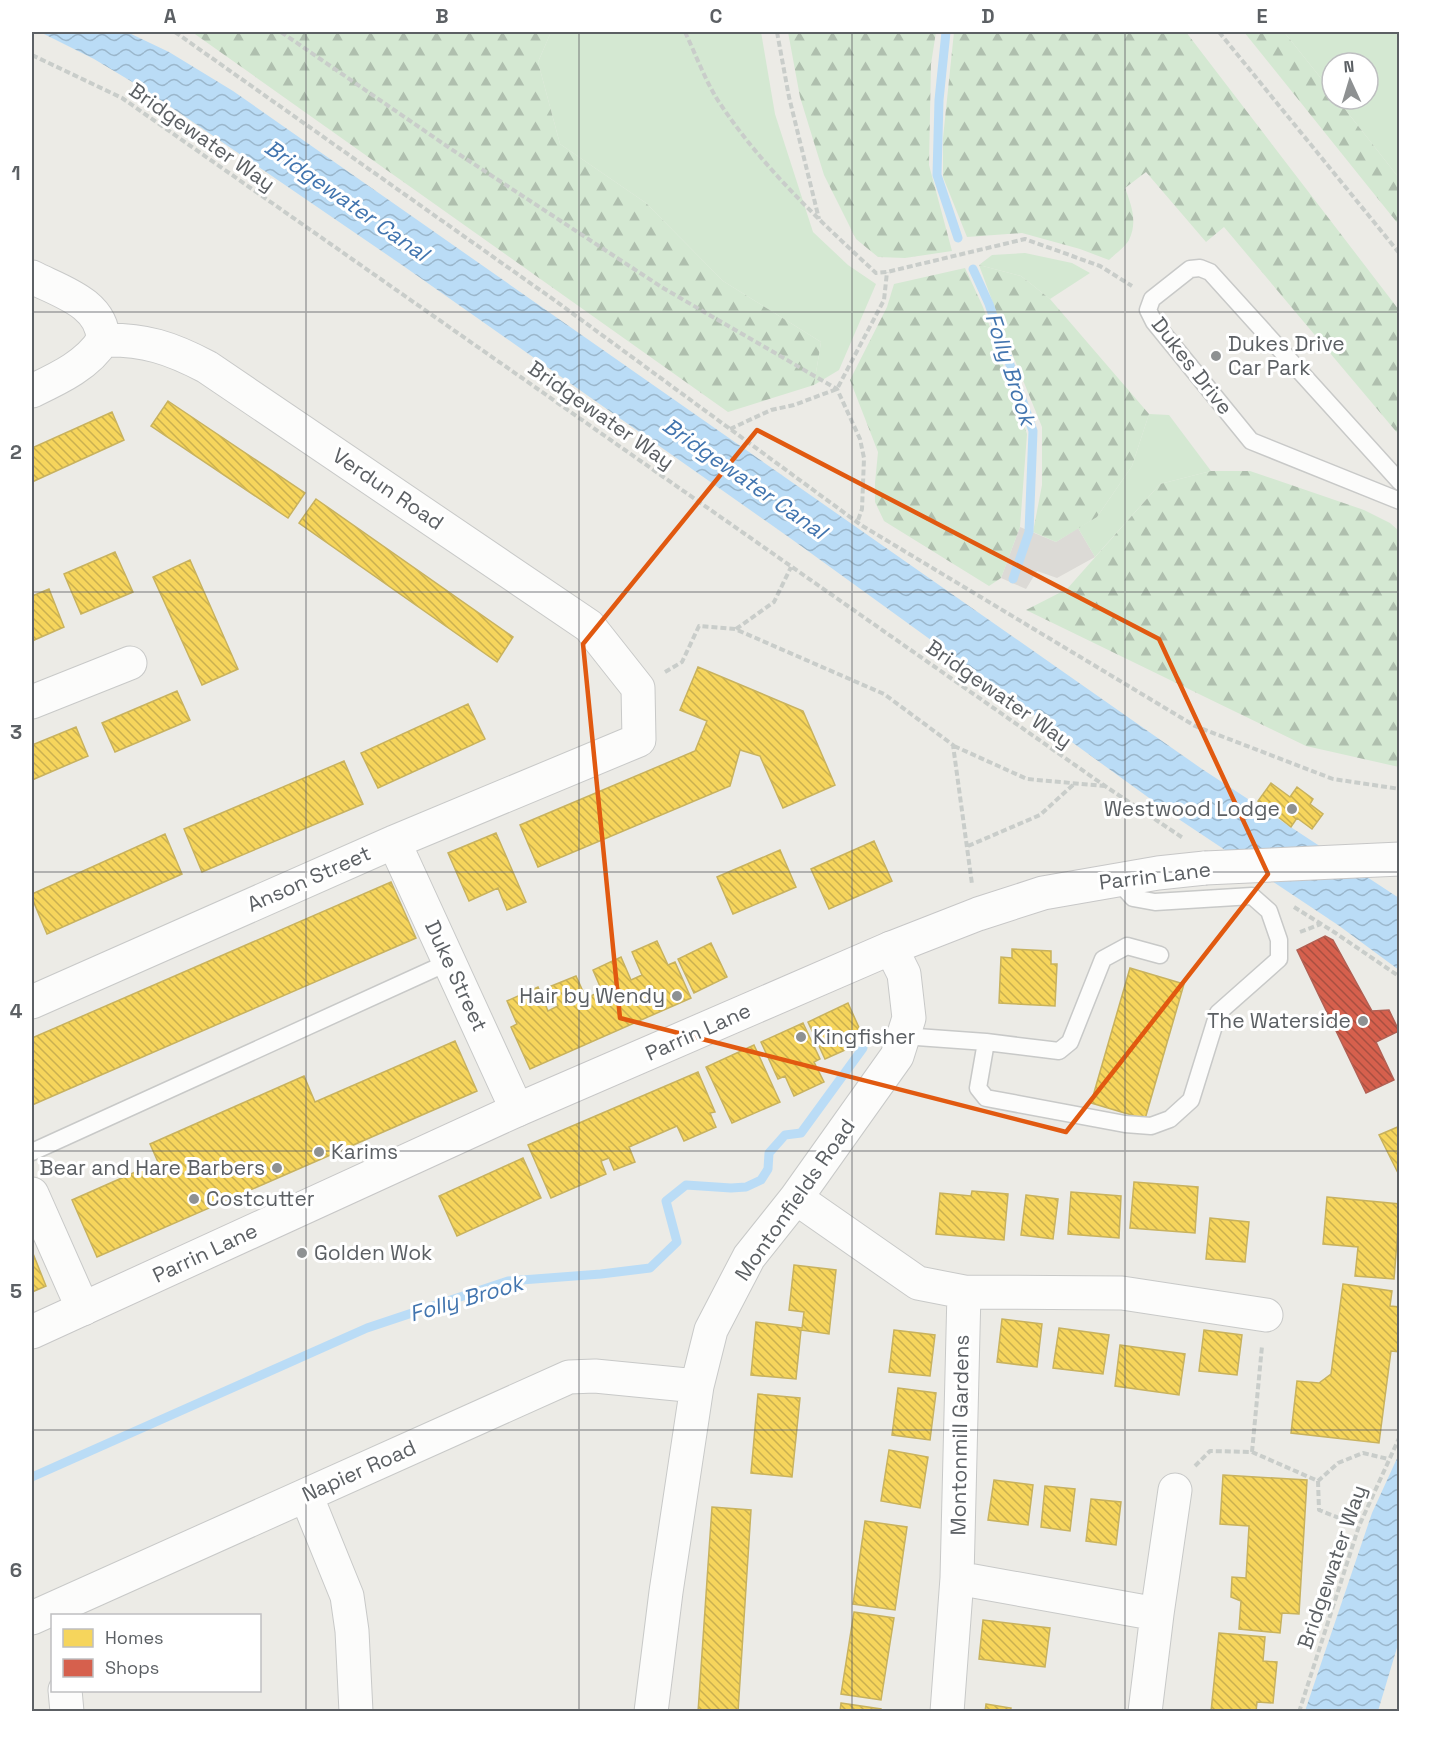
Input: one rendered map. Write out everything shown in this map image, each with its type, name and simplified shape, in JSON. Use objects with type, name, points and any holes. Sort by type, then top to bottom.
[{"type":"street","points":[[32,277],[91,309],[102,326],[103,340],[83,362],[32,391]]},
{"type":"street","name":"Verdun Road","points":[[103,340],[127,339],[152,344],[184,355],[207,367],[589,626],[638,688],[639,740],[589,761]]},
{"type":"street","points":[[32,702],[130,663]]},
{"type":"street","name":"Anson Street","points":[[32,1002],[394,842],[589,761]]},
{"type":"street","name":"Duke Street","points":[[394,842],[517,1110]]},
{"type":"street","name":"Parrin Lane","points":[[32,1332],[517,1110],[892,947],[974,916],[1043,893],[1158,873],[1205,868],[1400,859]]},
{"type":"street","name":"Montonfields Road","points":[[651,1712],[666,1592],[697,1386],[711,1330],[749,1257],[796,1198],[897,1056],[909,1018],[904,974],[892,947]]},
{"type":"street","points":[[32,1194],[83,1309]]},
{"type":"street","points":[[796,1198],[918,1283],[964,1292],[1122,1293],[1266,1315]]},
{"type":"street","name":"Montonmill Gardens","points":[[947,1712],[957,1578],[964,1292]]},
{"type":"street","name":"Napier Road","points":[[48,1614],[569,1377],[595,1376],[697,1386]]},
{"type":"street","points":[[1145,1712],[1175,1490]]},
{"type":"street","points":[[306,1495],[346,1596],[352,1630],[356,1712]]},
{"type":"street","points":[[957,1578],[1157,1614]]},
{"type":"street","points":[[65,1692],[67,1712]]},
{"type":"lane","name":"Dukes Drive","points":[[1400,482],[1210,272],[1200,268],[1190,269],[1152,299],[1148,310],[1154,322],[1251,441],[1400,501]]},
{"type":"lane","points":[[986,1042],[978,1088],[986,1098],[1125,1124],[1151,1126],[1170,1119],[1191,1100],[1218,1013],[1279,959],[1279,939],[1269,911],[1252,896],[1155,902],[1133,898],[1117,880]]},
{"type":"lane","points":[[903,1036],[986,1042],[1059,1051],[1070,1042],[1103,959],[1127,946],[1160,955]]},
{"type":"lane","points":[[32,1152],[449,962]]},
{"type":"path","points":[[176,32],[557,302],[857,523],[1195,726],[1333,779],[1400,789]]},
{"type":"path","points":[[281,32],[451,149],[663,288],[837,389],[860,439],[864,458],[862,509],[857,523]]},
{"type":"path","points":[[685,32],[720,104],[758,155],[819,220],[876,273],[1025,239],[1100,266],[1152,299]]},
{"type":"path","points":[[777,32],[789,97],[819,220]]},
{"type":"path","points":[[1219,32],[1400,254]]},
{"type":"path","name":"Bridgewater Way","points":[[32,55],[122,98],[1145,814]]},
{"type":"path","points":[[730,429],[771,410],[794,405],[837,389],[884,300],[887,272]]},
{"type":"path","points":[[735,629],[774,602],[792,567]]},
{"type":"path","points":[[682,662],[699,626],[735,629],[884,694],[953,745],[1027,779],[1105,786]]},
{"type":"path","points":[[953,745],[972,879]]},
{"type":"path","points":[[968,846],[1040,815],[1074,783]]},
{"type":"path","points":[[1251,1452],[1266,1315]]},
{"type":"path","name":"Bridgewater Way","points":[[1299,1712],[1359,1526],[1400,1436]]},
{"type":"path","points":[[1175,1490],[1210,1450],[1251,1452],[1318,1481]]},
{"type":"path","points":[[1359,1526],[1319,1510],[1318,1481],[1338,1463],[1364,1454],[1388,1459]]},
{"type":"highlighted area","points":[[757,430],[1159,639],[1268,874],[1066,1132],[620,1018],[583,644]]},
{"type":"shaded area","points":[[1020,527],[1056,542],[1078,528],[1095,557],[1057,578],[1037,571],[1026,589],[1001,578]]},
{"type":"green space","points":[[192,32],[551,32],[538,62],[560,144],[646,203],[723,281],[821,342],[814,385],[728,412]]},
{"type":"green space","points":[[551,32],[761,32],[775,114],[813,232],[848,265],[876,284],[839,370],[814,385],[821,342],[723,281],[646,203],[560,144],[538,62]]},
{"type":"green space","points":[[788,32],[936,32],[931,64],[929,165],[952,251],[905,258],[878,257],[856,239],[824,175],[800,97]]},
{"type":"green space","points":[[954,32],[1186,32],[1399,310],[1399,435],[1224,227],[1206,242],[1146,172],[1125,188],[1133,213],[1132,233],[1125,245],[1109,260],[1080,249],[1022,233],[967,237],[943,177],[943,138]]},
{"type":"green space","points":[[1244,32],[1284,32],[1320,77],[1320,111],[1346,111],[1399,178],[1399,225]]},
{"type":"green space","points":[[1284,32],[1399,32],[1399,178],[1346,111],[1380,111],[1380,51],[1320,51],[1320,77]]},
{"type":"green space","points":[[1025,253],[1072,263],[1090,273],[1050,299],[1021,276],[979,265],[992,255]]},
{"type":"green space","points":[[979,265],[1021,276],[1050,299],[1149,414],[1132,466],[1097,517],[1056,542],[1033,532],[1042,485],[1042,427]]},
{"type":"green space","points":[[965,268],[983,307],[1027,434],[1020,527],[1001,578],[989,586],[884,521],[875,502],[878,452],[850,380],[887,307],[894,284]]},
{"type":"green space","points":[[1149,414],[1169,415],[1211,471],[1160,484],[1095,557],[1078,528],[1097,517],[1132,466]]},
{"type":"green space","points":[[1211,471],[1250,471],[1364,510],[1390,523],[1399,531],[1399,767],[1306,746],[1026,610],[1067,589],[1160,484]]},
{"type":"water","name":"Bridgewater Canal","points":[[40,32],[127,32],[169,52],[233,91],[1202,769],[1399,898],[1399,970],[1338,925],[1174,816],[790,538],[402,265],[149,92],[94,59]]},
{"type":"water","points":[[1399,1454],[1399,1641],[1378,1711],[1305,1711],[1372,1513]]},
{"type":"building: Homes","points":[[168,401],[305,493],[288,518],[151,426]]},
{"type":"building: Homes","points":[[112,412],[124,440],[32,482],[32,448]]},
{"type":"building: Homes","points":[[316,499],[513,637],[497,662],[299,523]]},
{"type":"building: Homes","points":[[115,552],[133,592],[81,614],[64,574]]},
{"type":"building: Homes","points":[[190,560],[238,669],[202,685],[153,577]]},
{"type":"building: Homes","points":[[49,589],[64,627],[32,641],[32,596]]},
{"type":"building: Homes","points":[[698,667],[803,711],[835,785],[783,808],[760,756],[740,750],[730,786],[538,867],[520,825],[695,751],[707,721],[680,710]]},
{"type":"building: Homes","points":[[177,691],[190,720],[115,752],[102,723]]},
{"type":"building: Homes","points":[[468,704],[485,739],[378,788],[361,753]]},
{"type":"building: Homes","points":[[76,727],[88,756],[32,780],[32,745]]},
{"type":"building: Homes","points":[[344,761],[363,804],[202,872],[184,829]]},
{"type":"building: Homes","name":"Westwood Lodge","points":[[1271,783],[1290,797],[1297,787],[1313,799],[1310,804],[1323,814],[1312,829],[1297,818],[1291,827],[1258,801]]},
{"type":"building: Homes","points":[[496,833],[526,902],[507,910],[498,888],[469,901],[448,853]]},
{"type":"building: Homes","points":[[165,834],[182,874],[47,934],[32,894]]},
{"type":"building: Homes","points":[[874,841],[892,881],[829,909],[811,869]]},
{"type":"building: Homes","points":[[780,850],[796,887],[733,914],[717,877]]},
{"type":"building: Homes","points":[[391,882],[416,938],[32,1105],[32,1038]]},
{"type":"building: Homes","points":[[657,941],[668,965],[675,962],[691,998],[530,1069],[511,1027],[517,1024],[507,1001],[538,987],[548,1011],[558,1006],[549,987],[576,976],[586,998],[602,991],[593,970],[621,957],[631,980],[642,975],[632,952]]},
{"type":"building: Homes","points":[[711,943],[727,977],[694,993],[678,959]]},
{"type":"building: Homes","points":[[1012,949],[1051,951],[1051,964],[1057,964],[1055,1006],[999,1003],[1001,957],[1012,958]]},
{"type":"building: Homes","points":[[1130,968],[1184,984],[1145,1119],[1091,1103]]},
{"type":"building: Homes","points":[[848,1003],[865,1041],[825,1059],[808,1022]]},
{"type":"building: Homes","points":[[803,1023],[820,1059],[814,1062],[824,1082],[794,1096],[785,1076],[778,1079],[761,1042]]},
{"type":"building: Homes","points":[[455,1041],[477,1091],[97,1257],[72,1200],[158,1162],[150,1144],[304,1076],[315,1102]]},
{"type":"building: Homes","points":[[754,1045],[780,1102],[732,1123],[706,1067]]},
{"type":"building: Homes","points":[[698,1072],[715,1112],[710,1113],[716,1127],[684,1141],[677,1126],[629,1147],[635,1162],[614,1170],[609,1158],[601,1161],[606,1174],[551,1198],[528,1145]]},
{"type":"building: Homes","points":[[1400,1126],[1400,1177],[1379,1135]]},
{"type":"building: Homes","points":[[523,1158],[541,1198],[457,1236],[439,1196]]},
{"type":"building: Homes","points":[[1134,1182],[1198,1187],[1195,1233],[1130,1228]]},
{"type":"building: Homes","points":[[972,1191],[1008,1194],[1004,1240],[936,1234],[940,1193],[971,1196]]},
{"type":"building: Homes","points":[[1071,1192],[1121,1196],[1119,1238],[1068,1234]]},
{"type":"building: Homes","points":[[1026,1195],[1058,1199],[1053,1239],[1021,1235]]},
{"type":"building: Homes","points":[[1327,1197],[1400,1204],[1394,1279],[1355,1276],[1358,1247],[1323,1244]]},
{"type":"building: Homes","points":[[1210,1218],[1249,1222],[1245,1262],[1206,1259]]},
{"type":"building: Homes","points":[[32,1251],[46,1286],[32,1292]]},
{"type":"building: Homes","points":[[794,1265],[836,1270],[829,1334],[801,1330],[796,1379],[751,1375],[756,1322],[802,1328],[804,1312],[789,1310]]},
{"type":"building: Homes","points":[[1343,1284],[1392,1291],[1390,1306],[1400,1307],[1400,1352],[1391,1351],[1379,1443],[1291,1433],[1297,1381],[1319,1383],[1331,1374]]},
{"type":"building: Homes","points":[[1002,1319],[1042,1324],[1037,1367],[997,1362]]},
{"type":"building: Homes","points":[[1059,1328],[1109,1335],[1103,1374],[1053,1368]]},
{"type":"building: Homes","points":[[894,1330],[935,1335],[930,1376],[889,1372]]},
{"type":"building: Homes","points":[[1204,1330],[1242,1335],[1237,1375],[1199,1371]]},
{"type":"building: Homes","points":[[1120,1345],[1185,1354],[1179,1395],[1115,1386]]},
{"type":"building: Homes","points":[[898,1388],[936,1393],[930,1440],[892,1435]]},
{"type":"building: Homes","points":[[758,1394],[800,1398],[792,1477],[751,1473]]},
{"type":"building: Homes","points":[[889,1450],[928,1457],[920,1508],[881,1501]]},
{"type":"building: Homes","points":[[1223,1475],[1307,1480],[1299,1614],[1282,1613],[1280,1633],[1239,1629],[1241,1601],[1231,1597],[1232,1577],[1246,1578],[1249,1526],[1220,1524]]},
{"type":"building: Homes","points":[[994,1480],[1033,1485],[1028,1525],[988,1520]]},
{"type":"building: Homes","points":[[1045,1486],[1075,1489],[1070,1531],[1041,1527]]},
{"type":"building: Homes","points":[[1091,1499],[1121,1502],[1116,1545],[1086,1541]]},
{"type":"building: Homes","points":[[712,1507],[751,1510],[738,1712],[698,1712]]},
{"type":"building: Homes","points":[[865,1521],[907,1527],[895,1610],[853,1604]]},
{"type":"building: Homes","points":[[854,1612],[894,1618],[881,1700],[841,1694]]},
{"type":"building: Homes","points":[[983,1620],[1050,1628],[1045,1667],[979,1659]]},
{"type":"building: Homes","points":[[1219,1633],[1265,1637],[1263,1661],[1277,1662],[1273,1703],[1257,1702],[1256,1712],[1211,1712]]},
{"type":"building: Homes","points":[[841,1703],[881,1709],[881,1712],[840,1712]]},
{"type":"building: Homes","points":[[986,1704],[1011,1708],[1010,1712],[985,1712]]},
{"type":"building: Shops","name":"The Waterside","points":[[1325,936],[1333,940],[1372,1011],[1389,1010],[1399,1031],[1376,1042],[1394,1080],[1366,1093],[1297,950]]},
{"type":"waterway","name":"Folly Brook","points":[[946,32],[939,100],[937,175],[958,238]]},
{"type":"waterway","name":"Folly Brook","points":[[973,269],[989,304],[1033,431],[1029,532],[1013,579]]},
{"type":"waterway","name":"Folly Brook","points":[[32,1477],[367,1328],[508,1281],[650,1268],[677,1242],[666,1201],[686,1185],[731,1188],[746,1187],[761,1180],[768,1169],[769,1153],[785,1135],[801,1133],[863,1048]]},
{"type":"place","name":"Dukes Drive Car Park","points":[[1216,356]]},
{"type":"place","name":"Westwood Lodge","points":[[1292,809]]},
{"type":"place","name":"Hair by Wendy","points":[[677,996]]},
{"type":"place","name":"The Waterside","points":[[1363,1021]]},
{"type":"place","name":"Kingfisher","points":[[801,1037]]},
{"type":"place","name":"Karims","points":[[319,1152]]},
{"type":"place","name":"Bear and Hare Barbers","points":[[277,1168]]},
{"type":"place","name":"Costcutter","points":[[194,1199]]},
{"type":"place","name":"Golden Wok","points":[[302,1253]]}]
